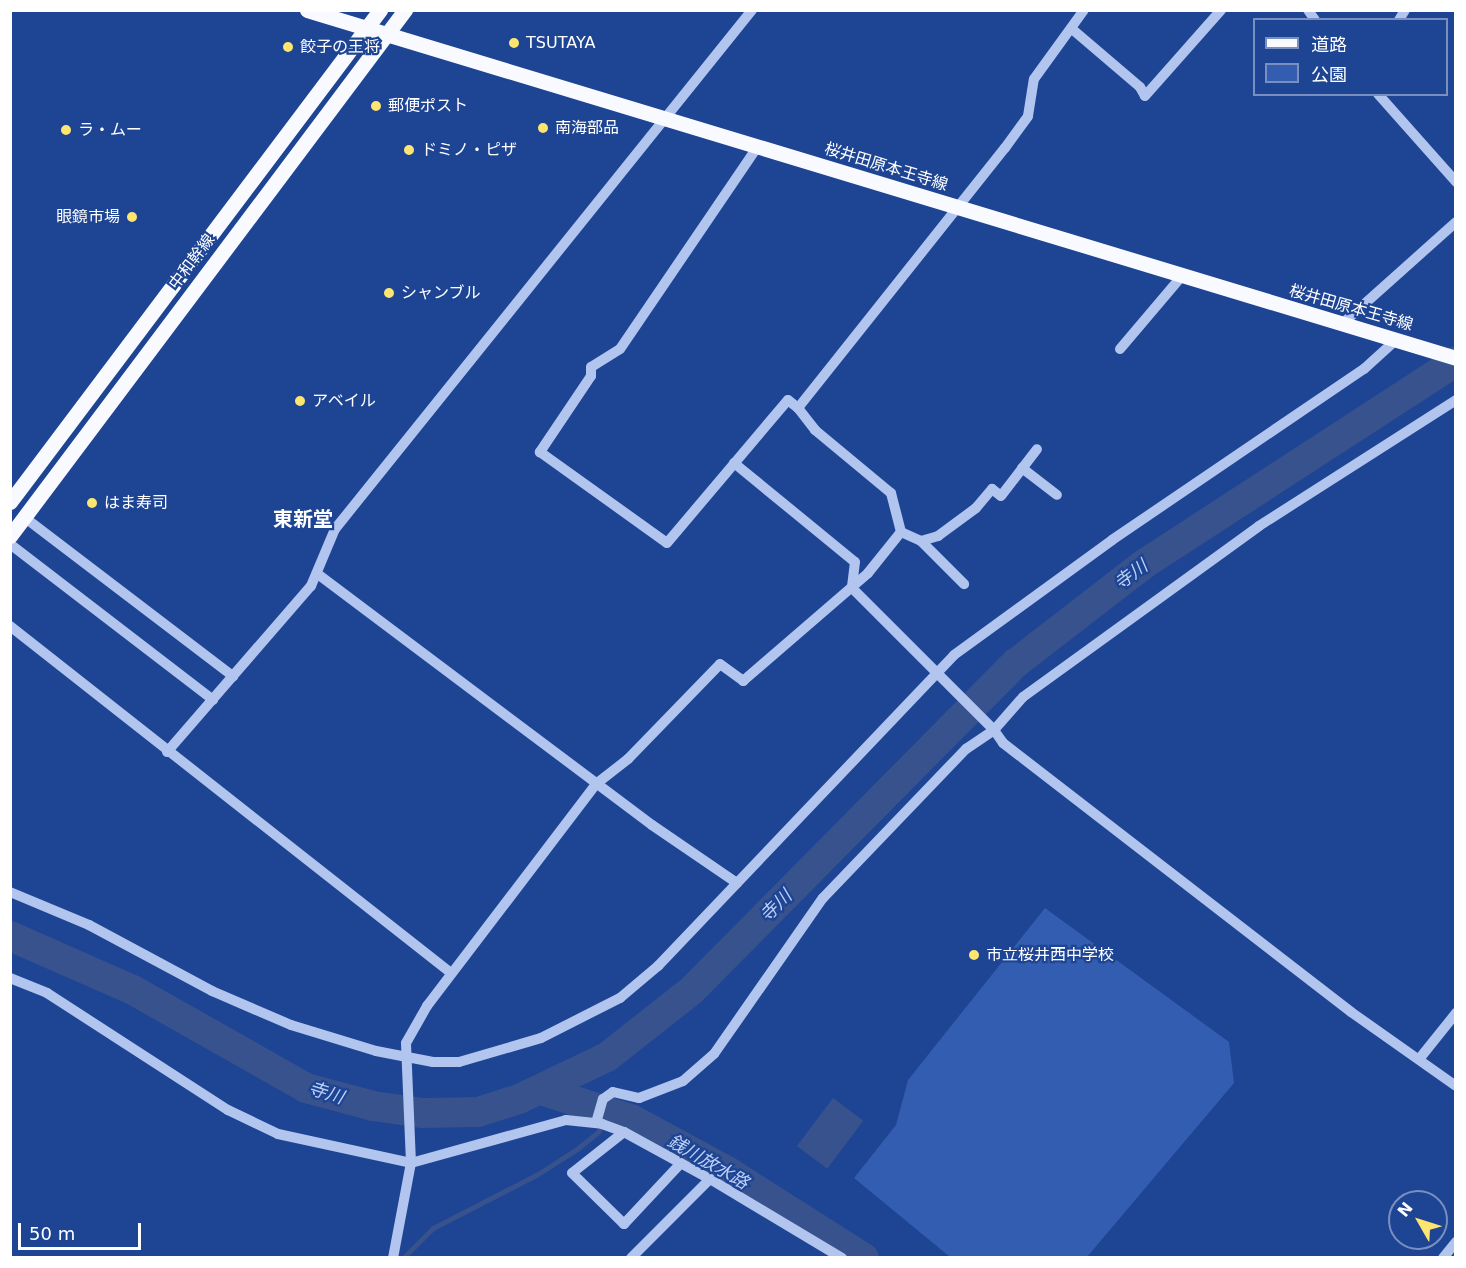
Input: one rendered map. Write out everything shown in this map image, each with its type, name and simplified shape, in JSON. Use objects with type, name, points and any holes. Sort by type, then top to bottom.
[{"type":"main road","name":"桜井田原本王寺線","points":[[307,10],[1455,358]]},
{"type":"main road","name":"中和幹線","points":[[10,502],[380,10]]},
{"type":"main road","name":"中和幹線","points":[[10,536],[405,10]]},
{"type":"street","points":[[167,752],[319,575],[335,529],[752,10]]},
{"type":"street","points":[[798,408],[1028,116],[1034,79],[1072,30],[1084,10]]},
{"type":"street","points":[[1072,30],[1140,87],[1145,96],[1221,10]]},
{"type":"street","points":[[1380,96],[1455,182]]},
{"type":"street","points":[[758,146],[620,349],[591,367],[591,376],[540,452],[667,543],[788,400],[798,408],[815,430],[891,493],[901,532]]},
{"type":"street","points":[[1342,324],[1455,222]]},
{"type":"street","points":[[1120,349],[1182,276]]},
{"type":"street","points":[[10,892],[50,906],[212,991],[291,1025],[407,1063],[472,1059],[579,1022],[620,998],[658,966],[737,883],[940,679],[954,655],[1119,535],[1404,341]]},
{"type":"street","points":[[603,1125],[603,1099],[613,1092],[639,1098],[683,1081],[714,1054],[823,898],[966,749],[1023,696],[1137,611],[1259,526],[1455,400]]},
{"type":"street","points":[[921,541],[938,536],[976,508],[992,489],[1000,496],[1037,449]]},
{"type":"street","points":[[734,463],[855,562],[852,588]]},
{"type":"street","points":[[1022,468],[1057,495]]},
{"type":"street","points":[[24,517],[233,676]]},
{"type":"street","points":[[901,532],[921,541],[964,584]]},
{"type":"street","points":[[393,1257],[411,1158],[406,1043],[411,1032],[451,974],[596,784],[628,759],[720,664],[743,681],[852,588],[901,532]]},
{"type":"street","points":[[10,544],[213,700]]},
{"type":"street","points":[[319,575],[596,784],[737,883]]},
{"type":"street","points":[[852,588],[990,727],[1003,743],[1351,1012],[1420,1058],[1455,1086]]},
{"type":"street","points":[[10,626],[451,974]]},
{"type":"street","points":[[10,978],[47,993],[228,1110],[278,1134],[411,1158],[566,1120],[603,1125],[624,1132],[710,1179],[842,1257]]},
{"type":"street","points":[[1420,1058],[1455,1013]]},
{"type":"street","points":[[624,1132],[572,1173],[624,1224],[681,1163]]},
{"type":"street","points":[[631,1257],[710,1179]]},
{"type":"street","points":[[1443,1257],[1455,1242]]},
{"type":"green space","points":[[1045,908],[1229,1042],[1234,1083],[1087,1257],[950,1257],[854,1178],[896,1125],[908,1080]]},
{"type":"shaded area","points":[[833,1098],[863,1121],[827,1169],[797,1146]]},
{"type":"waterway","name":"寺川","points":[[10,936],[133,990],[306,1088],[373,1106],[422,1113],[478,1112],[519,1099],[607,1057],[691,991],[1016,663],[1144,564],[1456,361]]},
{"type":"waterway","name":"銭川放水路","points":[[541,1090],[631,1119],[727,1171],[864,1258]]},
{"type":"waterway","points":[[403,1258],[433,1228],[538,1174],[577,1149],[598,1132],[610,1110]]},
{"type":"place","name":"TSUTAYA","points":[[514,43]]},
{"type":"place","name":"餃子の王将","points":[[288,47]]},
{"type":"place","name":"郵便ポスト","points":[[376,106]]},
{"type":"place","name":"南海部品","points":[[543,128]]},
{"type":"place","name":"ラ・ムー","points":[[66,130]]},
{"type":"place","name":"ドミノ・ピザ","points":[[409,150]]},
{"type":"place","name":"眼鏡市場","points":[[132,217]]},
{"type":"place","name":"シャンブル","points":[[389,293]]},
{"type":"place","name":"アベイル","points":[[300,401]]},
{"type":"place","name":"はま寿司","points":[[92,503]]},
{"type":"place","name":"市立桜井西中学校","points":[[974,955]]},
{"type":"district","name":"東新堂","points":[[303,519]]}]
